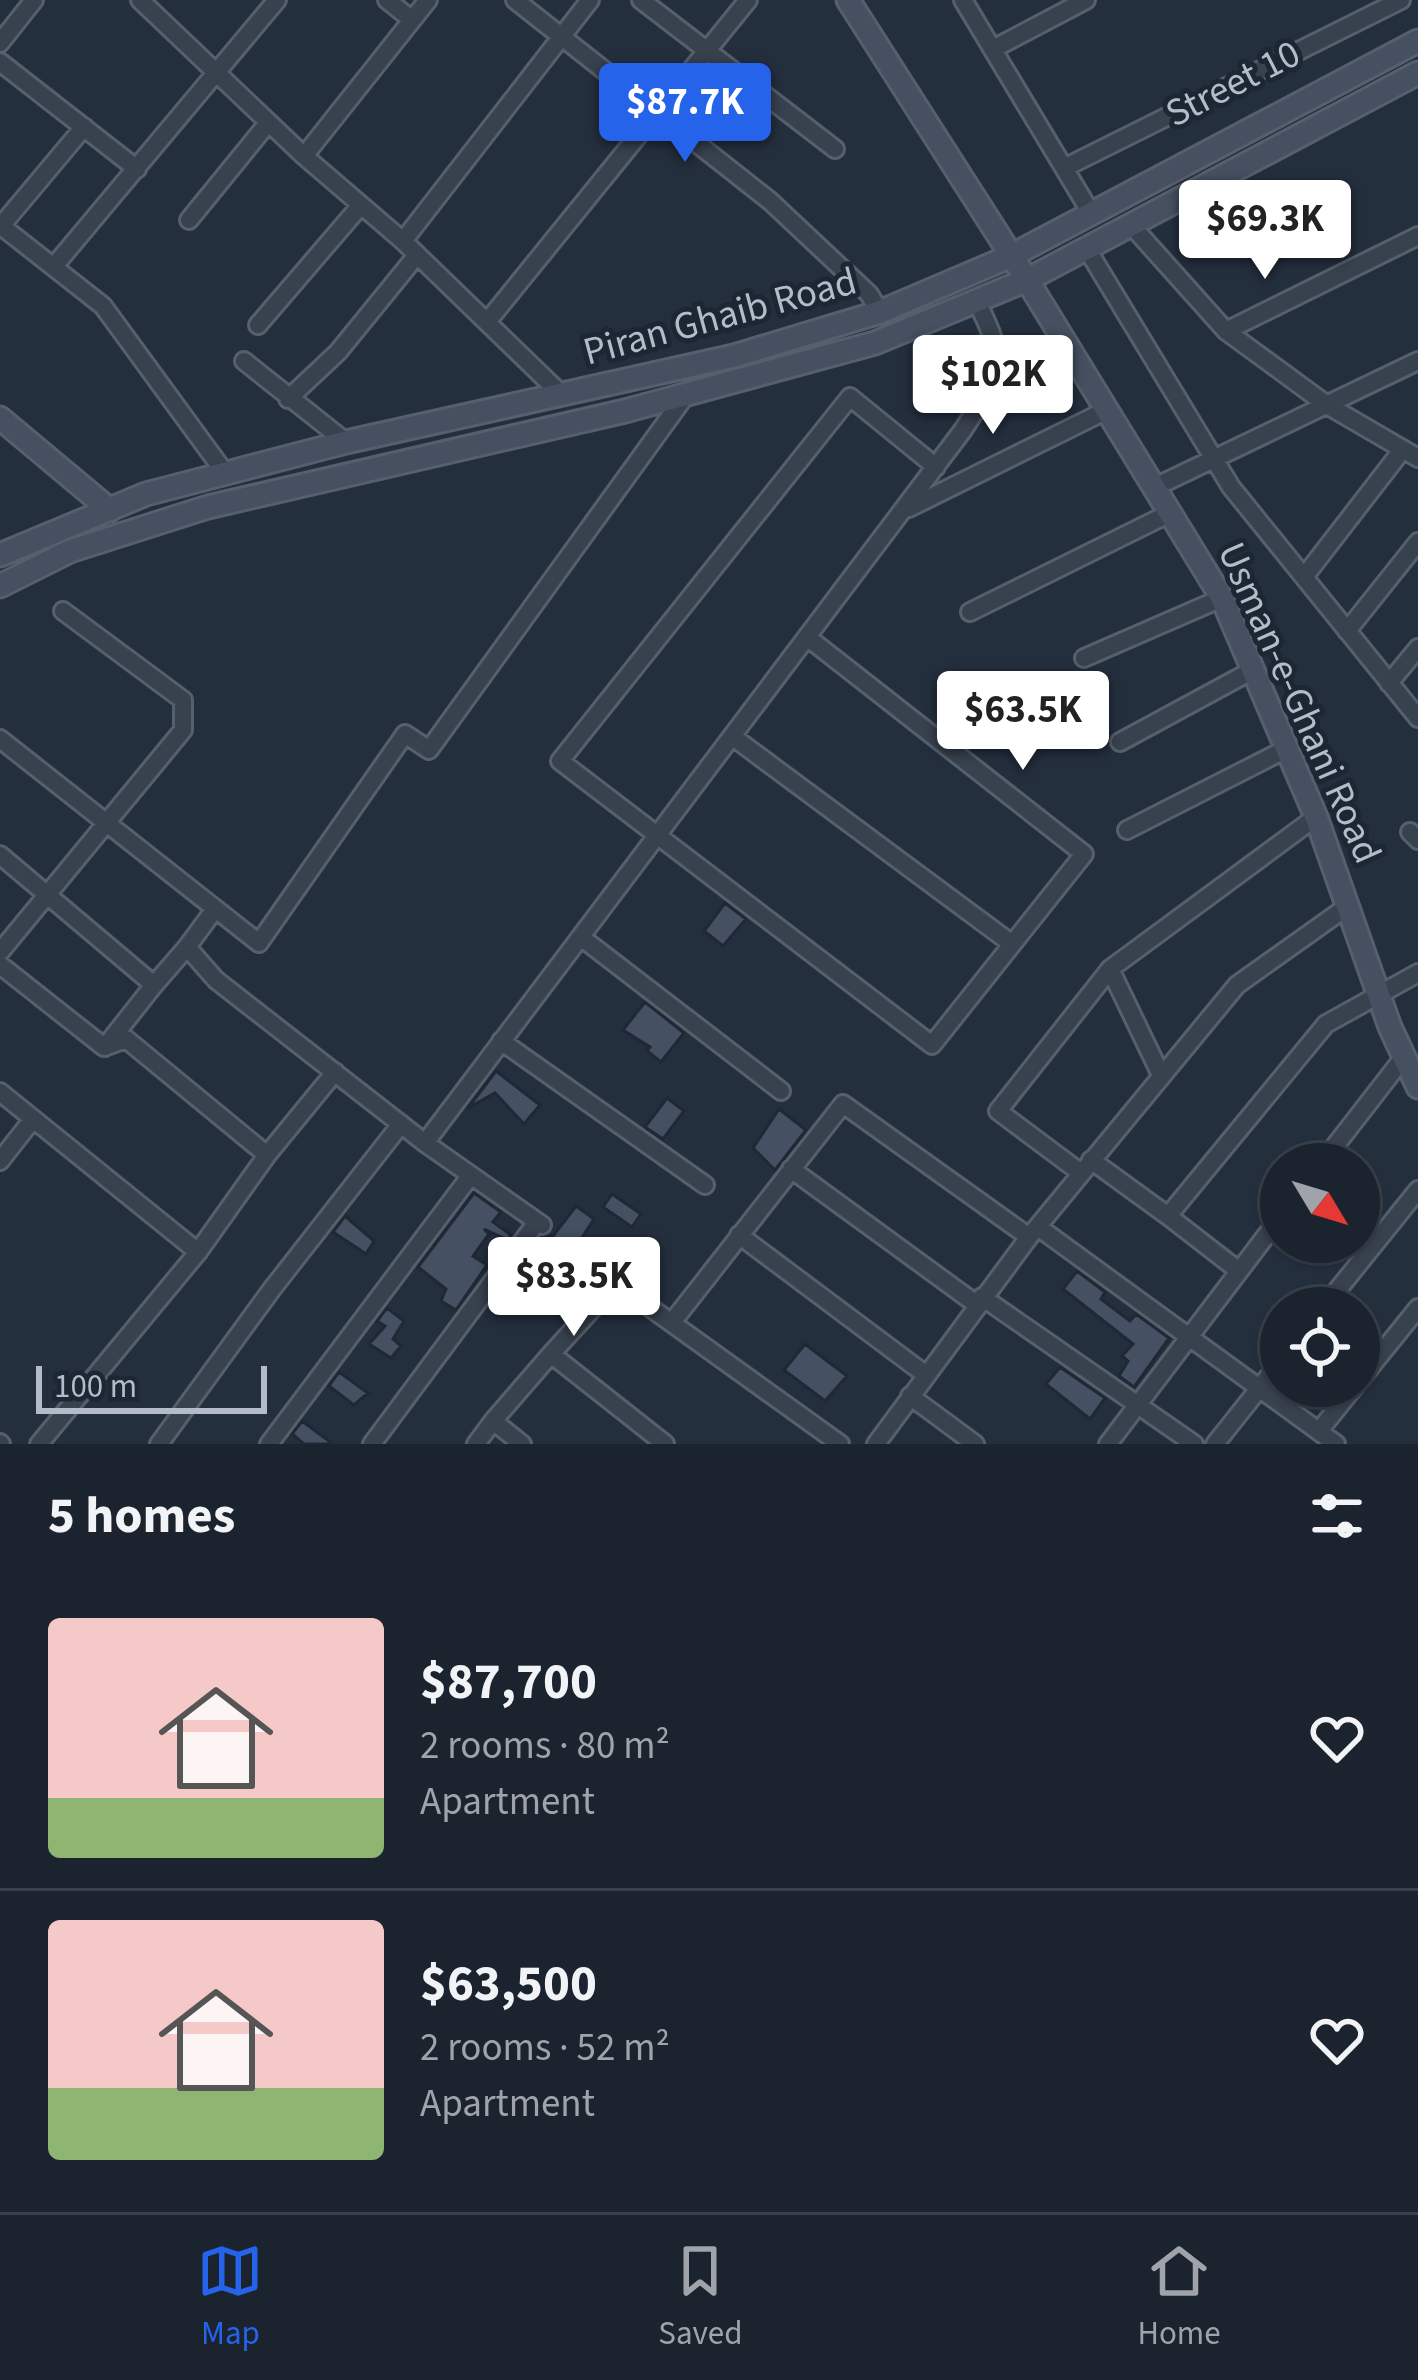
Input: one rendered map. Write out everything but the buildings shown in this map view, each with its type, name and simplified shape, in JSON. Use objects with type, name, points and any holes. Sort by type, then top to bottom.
[{"type":"main road","name":"Usman-e-Ghani Road","points":[[848,0],[1222,598],[1288,748],[1378,993],[1418,1087]]},
{"type":"main road","name":"Piran Ghaib Road","points":[[0,556],[146,494],[346,442],[734,356],[880,312],[1011,256],[1418,40]]},
{"type":"main road","name":"Piran Ghaib Road","points":[[0,586],[70,551],[208,507],[686,396],[875,343],[1027,280],[1418,73]]},
{"type":"main road","points":[[0,418],[110,510]]},
{"type":"street","points":[[0,43],[34,0]]},
{"type":"street","points":[[140,0],[304,156],[403,241],[563,396]]},
{"type":"street","points":[[56,265],[278,0]]},
{"type":"street","points":[[387,0],[412,20]]},
{"type":"street","points":[[304,156],[428,0]]},
{"type":"street","points":[[515,0],[770,201],[869,294],[880,312]]},
{"type":"street","points":[[403,241],[590,0]]},
{"type":"street","points":[[641,0],[836,149]]},
{"type":"street","points":[[487,322],[748,0]]},
{"type":"street","points":[[963,0],[1091,213]]},
{"type":"street","points":[[993,49],[1086,0]]},
{"type":"street","name":"Street 10","points":[[1064,168],[1401,0]]},
{"type":"street","points":[[0,62],[137,169]]},
{"type":"street","points":[[189,220],[268,123]]},
{"type":"street","points":[[84,127],[1,225],[103,306],[225,473]]},
{"type":"street","points":[[258,325],[362,205]]},
{"type":"street","points":[[1132,226],[1226,331],[1328,405],[1410,454],[1304,578]]},
{"type":"street","points":[[1226,331],[1418,236]]},
{"type":"street","points":[[1087,249],[1231,487],[1418,718]]},
{"type":"street","points":[[288,399],[338,352],[417,255]]},
{"type":"street","points":[[425,1143],[936,467],[989,389],[999,364],[998,349],[977,302]]},
{"type":"street","points":[[1155,488],[1418,361]]},
{"type":"street","points":[[244,362],[346,442]]},
{"type":"street","points":[[0,740],[260,944],[405,734],[429,750],[686,396]]},
{"type":"street","points":[[807,637],[1084,854],[932,1045],[560,761],[850,397],[936,467]]},
{"type":"street","points":[[903,511],[1107,410]]},
{"type":"street","points":[[970,612],[1170,512]]},
{"type":"street","points":[[1347,631],[1418,542]]},
{"type":"street","points":[[1084,658],[1222,598]]},
{"type":"street","points":[[0,952],[183,730],[183,700],[63,611]]},
{"type":"street","points":[[1389,683],[1418,648]]},
{"type":"street","points":[[1120,742],[1253,670]]},
{"type":"street","points":[[733,737],[1012,944]]},
{"type":"street","points":[[1127,830],[1288,748]]},
{"type":"street","points":[[1239,1271],[1168,1216],[998,1111],[1110,968],[1316,818]]},
{"type":"street","points":[[0,855],[154,985]]},
{"type":"street","points":[[876,1444],[979,1301],[1237,985],[1348,906]]},
{"type":"street","points":[[104,1047],[215,909]]},
{"type":"street","points":[[582,938],[781,1090]]},
{"type":"street","points":[[187,946],[216,980],[425,1143],[540,1224],[372,1444]]},
{"type":"street","points":[[0,965],[104,1047]]},
{"type":"street","points":[[1110,968],[1161,1075]]},
{"type":"street","points":[[1168,1216],[1326,1024],[1418,973]]},
{"type":"street","points":[[104,1047],[126,1039],[267,1155]]},
{"type":"street","points":[[502,1041],[705,1184]]},
{"type":"street","points":[[1337,1143],[1404,1057]]},
{"type":"street","points":[[39,1444],[197,1252],[334,1072]]},
{"type":"street","points":[[0,1092],[197,1252]]},
{"type":"street","points":[[673,1321],[843,1104],[1189,1335],[1260,1388],[1214,1444]]},
{"type":"street","points":[[0,1161],[33,1119]]},
{"type":"street","points":[[159,1444],[401,1124]]},
{"type":"street","points":[[791,1169],[1194,1444]]},
{"type":"street","points":[[269,1444],[471,1175]]},
{"type":"street","points":[[1341,1287],[1418,1190]]},
{"type":"street","points":[[739,1235],[926,1375]]},
{"type":"street","points":[[1108,1444],[1260,1244]]},
{"type":"street","points":[[476,1444],[616,1283],[840,1444]]},
{"type":"street","points":[[1380,1355],[1418,1308]]},
{"type":"street","points":[[551,1354],[665,1444]]},
{"type":"street","points":[[910,1396],[975,1444]]},
{"type":"street","points":[[1286,1407],[1336,1444]]},
{"type":"street","points":[[1319,1431],[1338,1407]]},
{"type":"street","points":[[493,1421],[522,1444]]}]
